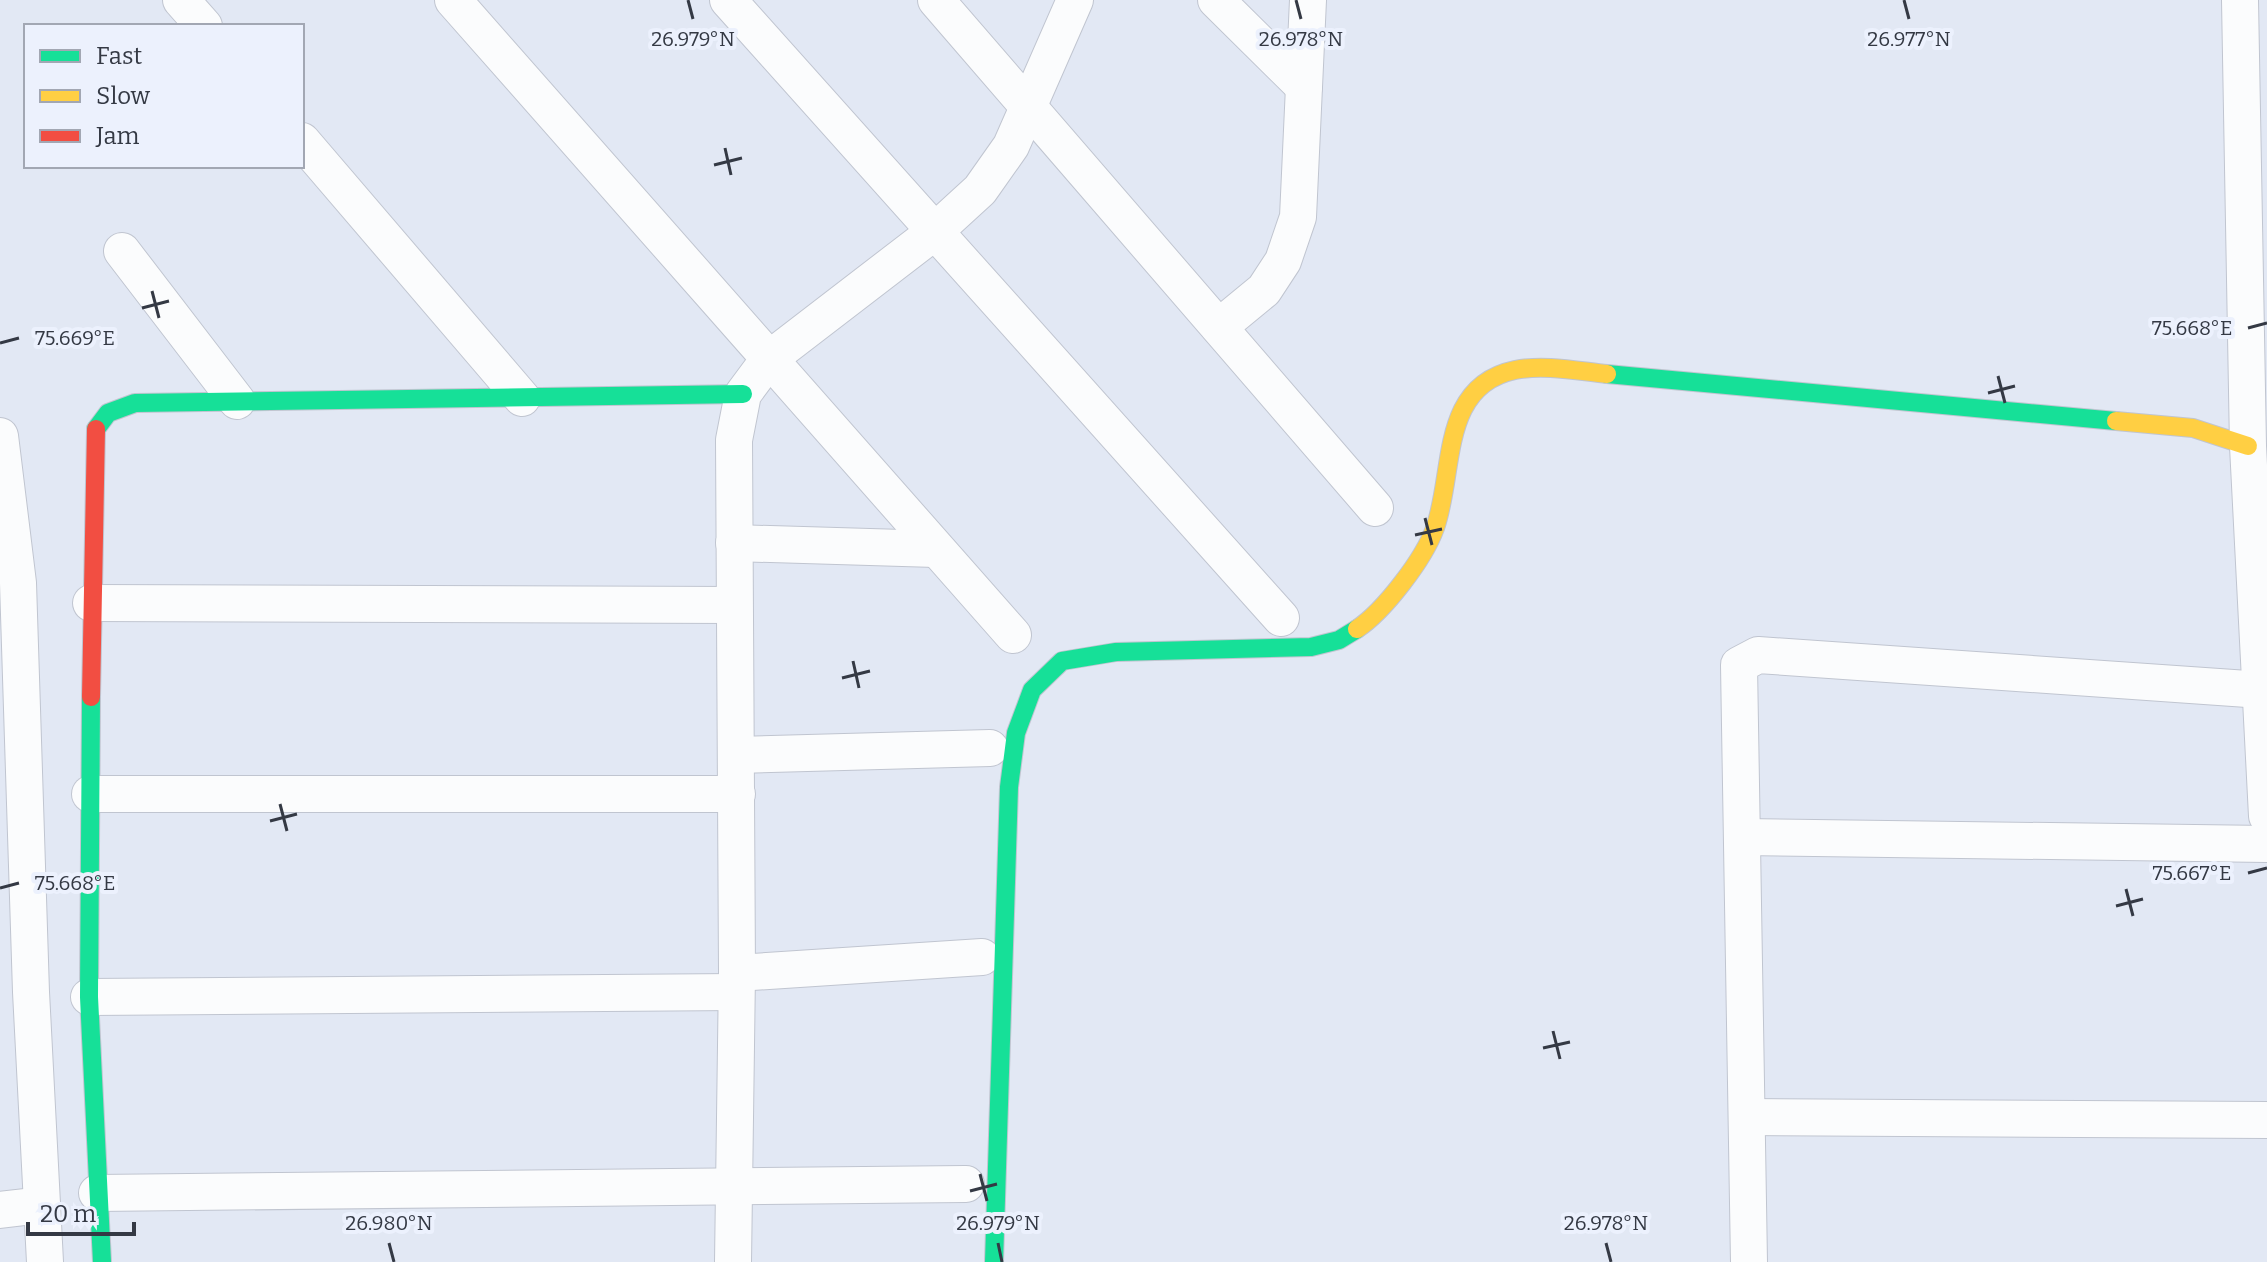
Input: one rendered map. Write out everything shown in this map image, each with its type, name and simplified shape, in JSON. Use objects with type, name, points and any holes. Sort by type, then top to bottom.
[{"type":"street","points":[[181,0],[202,24]]},
{"type":"street","points":[[453,0],[1013,635]]},
{"type":"street","points":[[728,0],[933,233],[1281,618]]},
{"type":"street","points":[[936,0],[1375,508]]},
{"type":"street","points":[[733,1262],[737,794],[734,440],[743,394],[769,359],[933,233],[980,190],[1011,146],[1075,0]]},
{"type":"street","points":[[1216,0],[1304,87]]},
{"type":"street","points":[[1219,327],[1264,290],[1283,261],[1298,217],[1308,0]]},
{"type":"street","points":[[2240,0],[2248,446],[2267,816]]},
{"type":"street","points":[[304,143],[522,398]]},
{"type":"street","points":[[122,251],[237,401]]},
{"type":"street","points":[[994,1262],[1009,787],[1016,733],[1032,690],[1062,661],[1116,652],[1311,647],[1339,640],[1372,619],[1406,576],[1435,529],[1456,423],[1466,401],[1485,383],[1515,370],[1555,369],[2193,428],[2248,446]]},
{"type":"street","points":[[102,1262],[89,997],[93,436],[100,419],[114,407],[135,403],[743,394]]},
{"type":"street","points":[[0,436],[18,583],[12,773],[16,993],[42,1205],[45,1262]]},
{"type":"street","points":[[734,543],[936,549]]},
{"type":"street","points":[[91,603],[734,605]]},
{"type":"street","points":[[1749,1262],[1739,665],[1758,655],[2262,690]]},
{"type":"street","points":[[736,755],[990,748]]},
{"type":"street","points":[[90,794],[737,794]]},
{"type":"street","points":[[1742,837],[2267,844]]},
{"type":"street","points":[[89,997],[736,982],[982,957]]},
{"type":"street","points":[[1747,1117],[2267,1120]]},
{"type":"street","points":[[97,1193],[966,1184]]},
{"type":"street","points":[[0,1210],[42,1205]]},
{"type":"traffic: fast","points":[[1607,374],[2116,421]]},
{"type":"traffic: fast","points":[[96,429],[108,413],[135,403],[743,394]]},
{"type":"traffic: fast","points":[[994,1262],[1009,787],[1016,733],[1032,690],[1062,661],[1116,652],[1311,647],[1339,640],[1357,629]]},
{"type":"traffic: fast","points":[[91,697],[89,997],[102,1262]]},
{"type":"traffic: slow","points":[[1357,629],[1391,597],[1430,541],[1441,506],[1454,434],[1473,394],[1491,379],[1526,368],[1607,374]]},
{"type":"traffic: slow","points":[[2116,421],[2193,428],[2248,446]]},
{"type":"traffic: jam","points":[[91,697],[96,429]]}]
